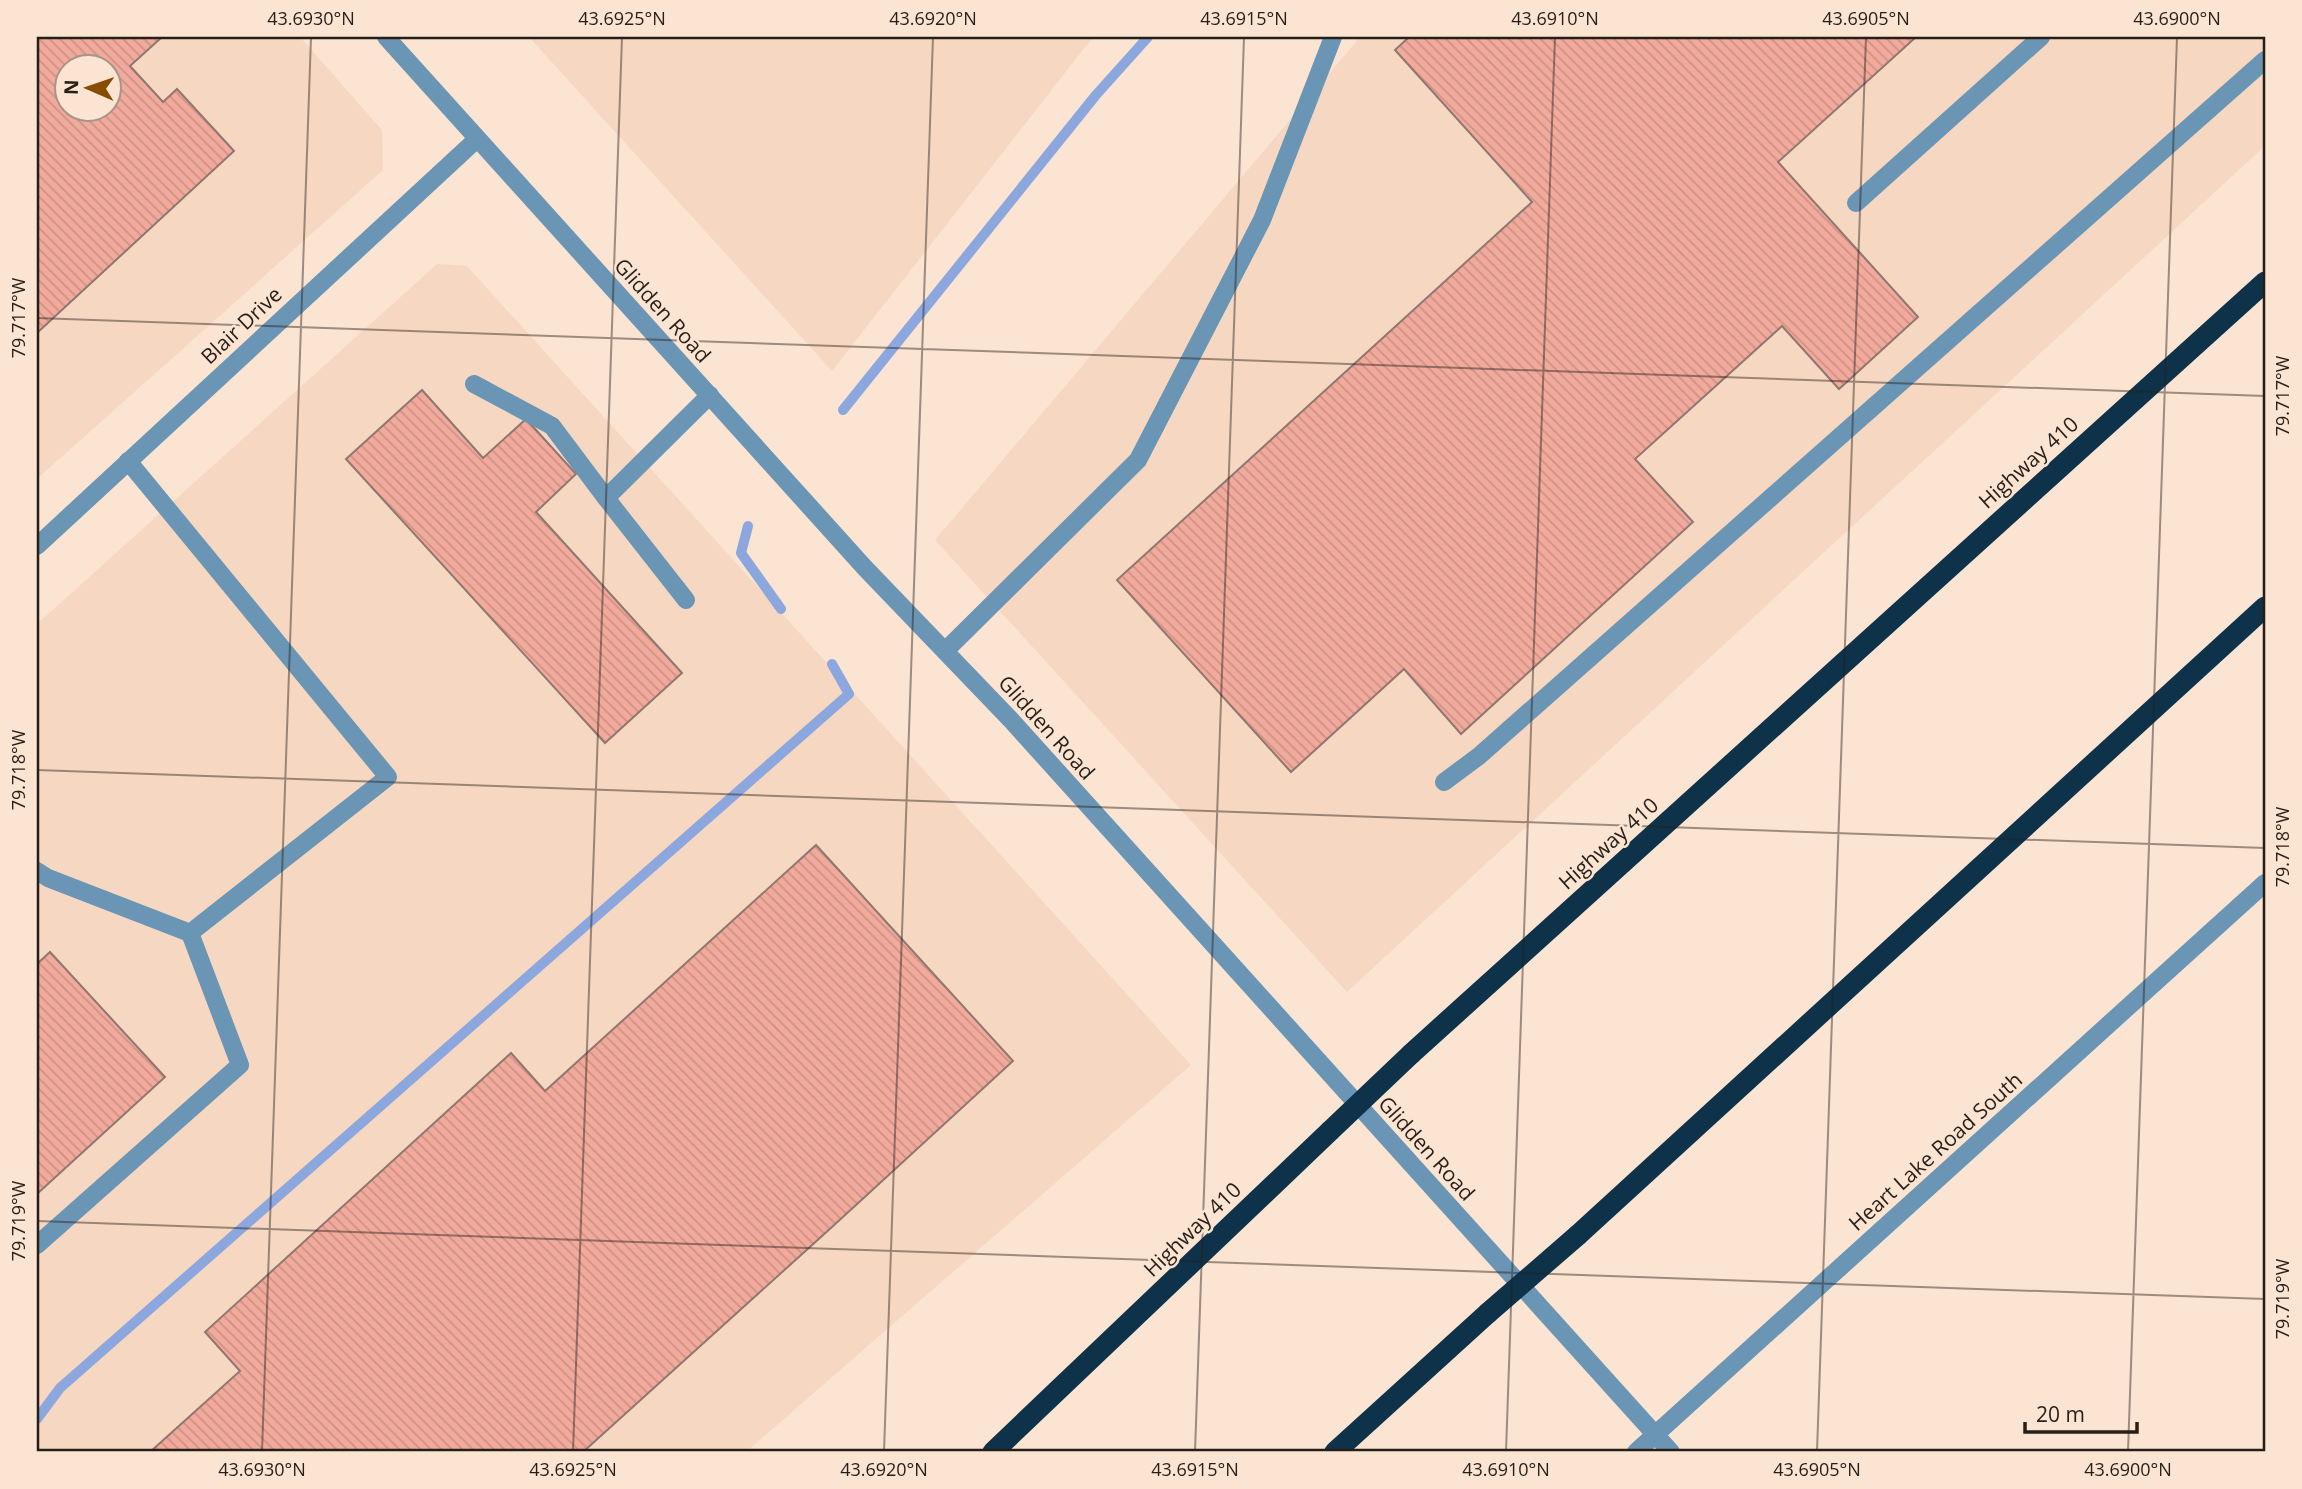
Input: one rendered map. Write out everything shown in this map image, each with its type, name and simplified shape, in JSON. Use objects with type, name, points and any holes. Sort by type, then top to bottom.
[{"type":"highway","points":[[2234,308],[2265,266]]},
{"type":"highway","name":"Highway 410","points":[[993,1452],[1411,1054],[2265,282]]},
{"type":"highway","points":[[1335,1452],[1578,1235],[2265,607]]},
{"type":"street","name":"Glidden Road","points":[[386,37],[865,568],[1038,751],[1671,1452]]},
{"type":"street","points":[[945,651],[1138,460],[1262,220],[1333,37]]},
{"type":"street","points":[[1856,203],[2041,37]]},
{"type":"street","points":[[1444,782],[1479,756],[2265,60]]},
{"type":"street","name":"Blair Drive","points":[[37,545],[477,139]]},
{"type":"street","points":[[474,384],[552,426],[686,600]]},
{"type":"street","points":[[607,498],[710,395]]},
{"type":"street","points":[[128,461],[388,776],[190,933]]},
{"type":"street","points":[[37,871],[190,933],[240,1065],[37,1245]]},
{"type":"street","name":"Heart Lake Road South","points":[[1636,1452],[2265,883]]},
{"type":"shaded area","points":[[37,37],[300,37],[382,130],[383,170],[37,479]]},
{"type":"shaded area","points":[[529,37],[1093,37],[832,371]]},
{"type":"shaded area","points":[[1360,37],[2265,37],[2265,146],[1347,992],[935,540]]},
{"type":"shaded area","points":[[437,264],[467,266],[1191,1065],[746,1452],[37,1452],[37,624]]},
{"type":"building","points":[[37,37],[162,37],[130,66],[163,102],[177,89],[234,151],[37,333]]},
{"type":"building","points":[[1409,37],[1916,37],[1778,162],[1918,317],[1839,389],[1782,326],[1635,459],[1693,522],[1461,734],[1404,669],[1291,772],[1117,580],[1532,202],[1395,50]]},
{"type":"building","points":[[422,390],[483,458],[526,419],[576,474],[536,512],[682,673],[605,743],[346,459]]},
{"type":"building","points":[[816,845],[1013,1061],[832,1227],[583,1452],[150,1452],[240,1371],[205,1332],[511,1053],[545,1091]]},
{"type":"building","points":[[50,952],[165,1077],[37,1194],[37,964]]},
{"type":"waterway","points":[[843,410],[1096,95],[1148,37]]},
{"type":"waterway","points":[[748,526],[741,553],[781,609]]},
{"type":"waterway","points":[[37,1419],[60,1388],[849,694],[832,664]]}]
